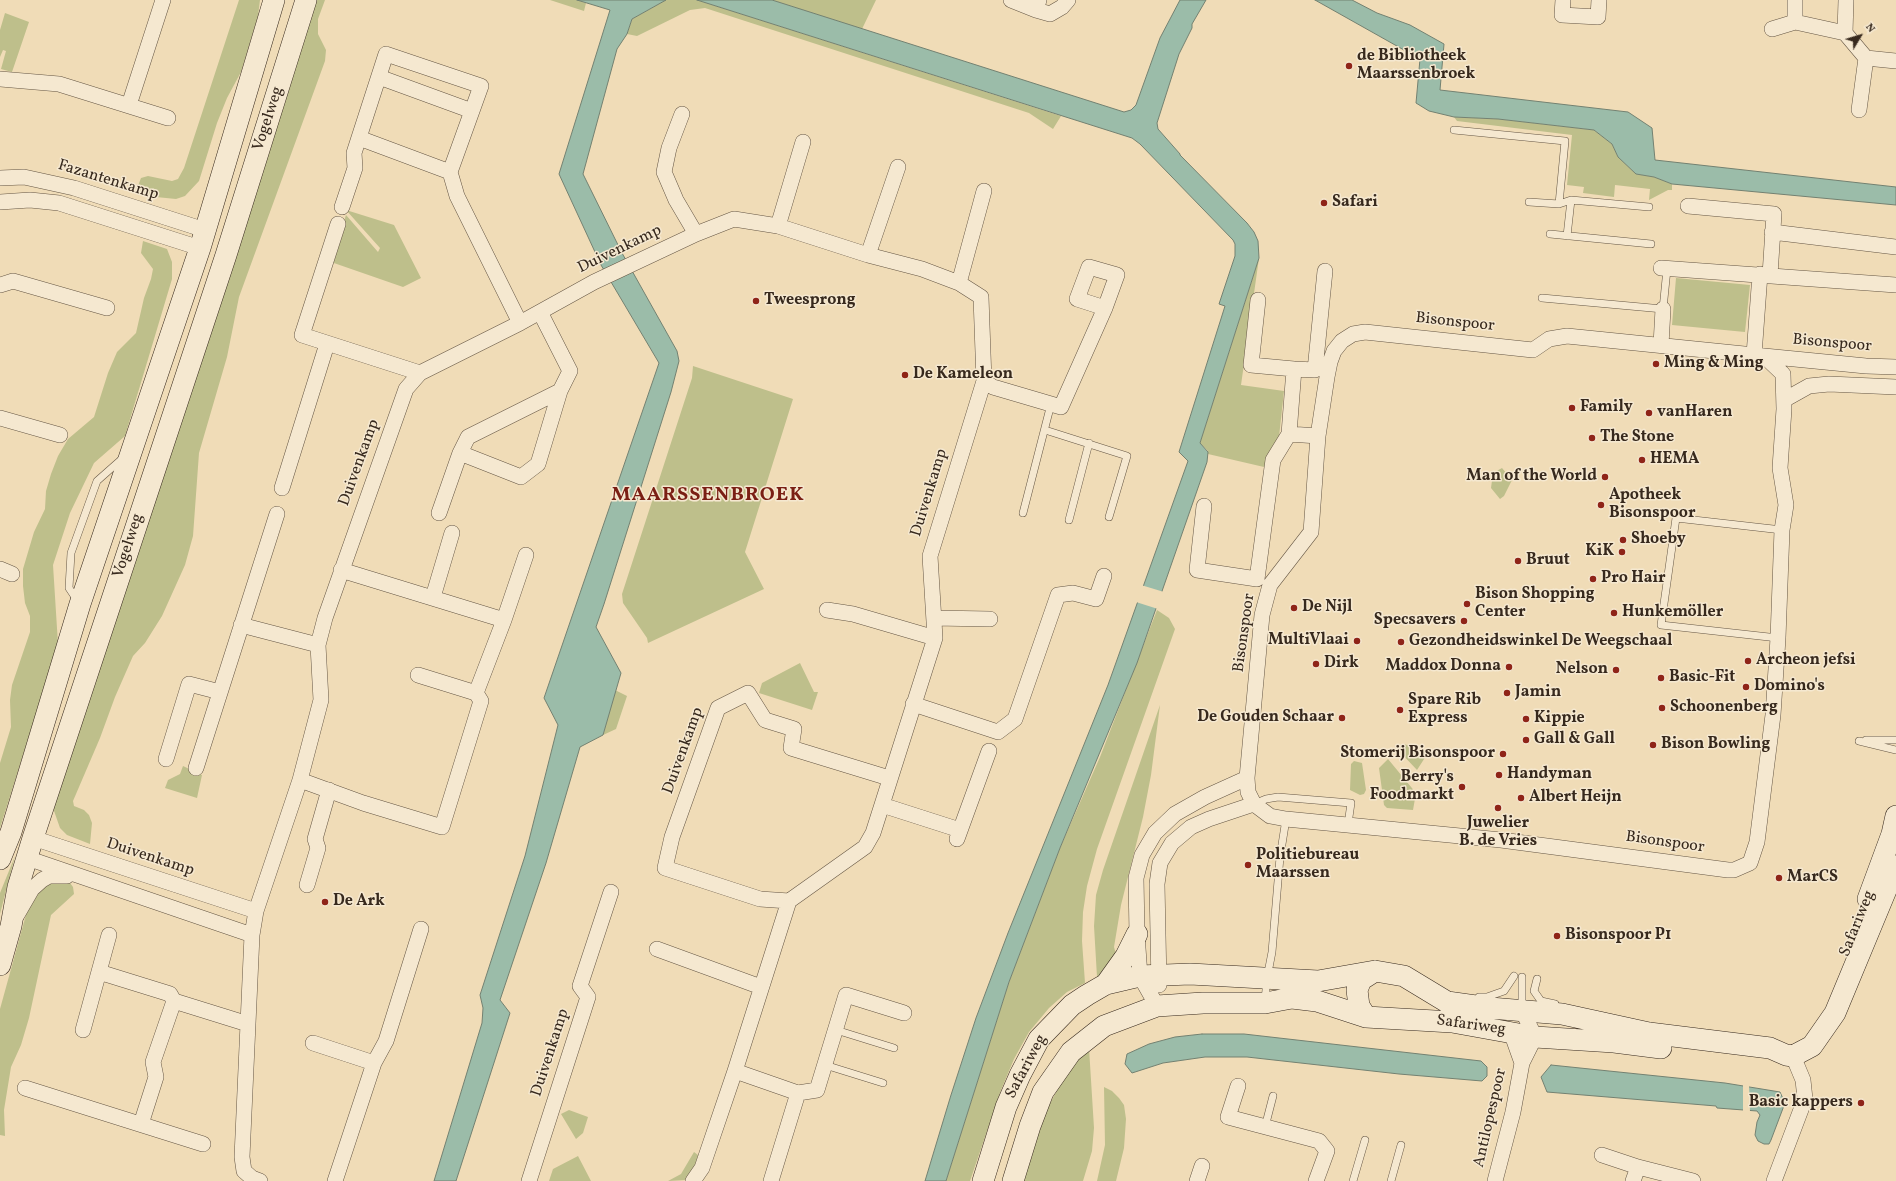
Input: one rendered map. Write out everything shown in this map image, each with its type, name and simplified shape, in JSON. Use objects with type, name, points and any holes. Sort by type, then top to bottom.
[{"type":"street","points":[[129,105],[163,0]]},
{"type":"street","name":"Vogelweg","points":[[27,858],[1,855],[11,832],[80,604],[202,239],[274,0]]},
{"type":"street","name":"Vogelweg","points":[[0,965],[11,926],[18,887],[33,838],[228,246],[306,0]]},
{"type":"street","points":[[1011,0],[1037,5],[1050,14],[1062,7],[1068,0]]},
{"type":"street","points":[[1563,0],[1562,15],[1598,17],[1599,0]]},
{"type":"street","points":[[1795,0],[1795,22]]},
{"type":"street","points":[[1846,0],[1846,33],[1866,58],[1896,61]]},
{"type":"street","points":[[1772,29],[1795,22],[1846,33]]},
{"type":"street","points":[[342,207],[355,168],[354,153],[386,54],[481,86],[450,172],[457,196],[520,323]]},
{"type":"street","points":[[1859,110],[1866,58]]},
{"type":"street","points":[[379,77],[472,111]]},
{"type":"street","points":[[0,79],[59,84],[168,118]]},
{"type":"street","points":[[682,114],[669,148],[664,172],[676,200],[696,234]]},
{"type":"street","points":[[359,138],[450,172]]},
{"type":"street","points":[[778,226],[803,142]]},
{"type":"street","points":[[868,255],[898,166]]},
{"type":"street","name":"Fazantenkamp","points":[[0,178],[24,177],[74,188],[202,239]]},
{"type":"street","points":[[959,283],[984,191]]},
{"type":"street","points":[[0,202],[30,200],[59,203],[228,246]]},
{"type":"street","points":[[1688,206],[1774,214],[1765,275],[1759,356]]},
{"type":"street","name":"Duivenkamp","points":[[260,1181],[252,1178],[244,1171],[242,1157],[252,935],[256,911],[300,780],[321,700],[318,644],[341,570],[406,389],[420,373],[520,323],[635,262],[696,234],[734,219],[778,226],[868,255],[922,269],[959,283],[981,297],[984,381],[930,556],[935,638],[889,778],[873,833],[865,847],[789,900],[760,899],[666,868],[672,837],[718,708],[748,694],[765,720],[794,729],[791,748],[889,778]]},
{"type":"street","points":[[338,224],[302,335],[420,373]]},
{"type":"street","points":[[1772,232],[1896,247]]},
{"type":"street","points":[[1664,268],[1896,285]]},
{"type":"street","points":[[1258,300],[1251,365],[1315,370],[1325,271]]},
{"type":"street","points":[[0,285],[13,281],[107,308]]},
{"type":"street","points":[[984,381],[993,387],[1061,407],[1104,308]]},
{"type":"street","points":[[1661,345],[1663,309]]},
{"type":"street","points":[[460,453],[521,476],[538,464],[560,391],[570,371],[540,312]]},
{"type":"street","name":"Bisonspoor","points":[[1759,356],[1784,374],[1780,468],[1786,505],[1782,530],[1778,638],[1773,715],[1757,842],[1750,863],[1734,870],[1728,870],[1500,840],[1286,819],[1270,816],[1254,804],[1248,792],[1246,778],[1262,614],[1270,585],[1311,532],[1318,436],[1330,362],[1334,351],[1342,341],[1353,334],[1365,332],[1386,333],[1533,350],[1549,339],[1567,336],[1759,356],[1866,366],[1896,367]]},
{"type":"street","points":[[282,488],[327,344]]},
{"type":"street","name":"Bisonspoor","points":[[1204,506],[1197,570],[1257,579],[1273,460],[1289,434],[1294,369]]},
{"type":"street","points":[[1784,400],[1809,386],[1829,384],[1896,387]]},
{"type":"street","points":[[439,513],[460,453],[468,437],[560,391]]},
{"type":"street","points":[[0,418],[60,435]]},
{"type":"street","points":[[1289,434],[1318,436]]},
{"type":"street","points":[[196,768],[277,514]]},
{"type":"street","points":[[433,597],[452,533]]},
{"type":"street","points":[[476,693],[504,620],[526,555]]},
{"type":"street","points":[[341,570],[504,620]]},
{"type":"street","points":[[913,704],[998,732],[1015,719],[1058,595],[1073,593],[1096,599],[1104,576]]},
{"type":"street","points":[[827,610],[853,614],[935,638]]},
{"type":"street","points":[[934,618],[990,619]]},
{"type":"street","points":[[241,625],[318,644]]},
{"type":"street","points":[[300,780],[363,803],[442,827],[481,701],[476,693],[418,675]]},
{"type":"street","points":[[166,759],[189,684],[220,692]]},
{"type":"street","points":[[882,805],[958,835],[989,751]]},
{"type":"street","points":[[1157,1006],[1150,975],[1137,934],[1136,878],[1142,856],[1155,833],[1175,814],[1246,778]]},
{"type":"street","points":[[307,885],[318,848],[315,839],[329,790]]},
{"type":"street","points":[[1150,975],[1156,884],[1160,863],[1172,843],[1191,827],[1209,819],[1254,804]]},
{"type":"street","name":"Safariweg","points":[[1820,1033],[1825,1009],[1895,828]]},
{"type":"street","points":[[11,832],[33,838]]},
{"type":"street","name":"Duivenkamp","points":[[33,838],[256,911]]},
{"type":"street","points":[[27,858],[252,935]]},
{"type":"street","name":"Safariweg","points":[[983,1181],[1006,1107],[1020,1075],[1039,1039],[1072,1005],[1106,984],[1150,975],[1190,974],[1318,980],[1375,971],[1404,976],[1447,1002],[1463,1005],[1511,1020],[1535,1037],[1614,1042],[1772,1060],[1812,1046],[1835,1013],[1896,866]]},
{"type":"street","points":[[11,926],[32,889],[42,880],[49,876],[59,875],[81,877]]},
{"type":"street","name":"Duivenkamp","points":[[529,1181],[588,997],[580,986],[611,892]]},
{"type":"street","points":[[693,1181],[702,1168],[735,1071],[789,900]]},
{"type":"street","points":[[335,1181],[374,1063],[386,1042],[421,929]]},
{"type":"street","points":[[1106,984],[1126,956],[1137,934]]},
{"type":"street","points":[[83,1030],[109,935]]},
{"type":"street","points":[[657,949],[761,987]]},
{"type":"street","points":[[1366,1017],[1359,1006],[1357,990],[1361,980],[1375,971]]},
{"type":"street","points":[[99,972],[170,994],[174,1001],[248,1024]]},
{"type":"street","points":[[735,1071],[798,1093],[818,1090],[846,995],[904,1013]]},
{"type":"street","name":"Safariweg","points":[[1013,1181],[1030,1126],[1043,1092],[1071,1052],[1104,1026],[1157,1006],[1203,1003],[1265,1003],[1292,998],[1317,1001],[1366,1017],[1452,1022],[1588,1019],[1649,1033],[1770,1048],[1789,1055]]},
{"type":"street","points":[[141,1124],[156,1077],[153,1062],[174,1001]]},
{"type":"street","name":"Antilopespoor","points":[[1511,1020],[1522,1063]]},
{"type":"street","name":"Antilopespoor","points":[[1495,1181],[1513,1112],[1522,1063],[1535,1037]]},
{"type":"street","points":[[314,1043],[374,1063]]},
{"type":"street","points":[[1774,1181],[1805,1099],[1803,1080],[1789,1055]]},
{"type":"street","points":[[1238,1086],[1228,1117],[1319,1141],[1327,1151],[1316,1181]]},
{"type":"street","points":[[25,1088],[203,1144]]},
{"type":"street","points":[[772,1181],[798,1093]]},
{"type":"street","points":[[1602,1154],[1636,1174],[1693,1181]]},
{"type":"street","points":[[1197,1181],[1202,1166]]},
{"type":"lane","points":[[1454,130],[1565,141],[1559,204]]},
{"type":"lane","points":[[1567,236],[1571,200]]},
{"type":"lane","points":[[1530,202],[1559,204],[1571,200],[1649,208]]},
{"type":"lane","points":[[1550,234],[1651,244]]},
{"type":"lane","points":[[1542,298],[1663,309],[1664,268]]},
{"type":"lane","points":[[1023,513],[1052,404]]},
{"type":"lane","points":[[1045,430],[1127,456],[1109,517]]},
{"type":"lane","points":[[1069,520],[1089,443]]},
{"type":"lane","points":[[1778,638],[1661,625],[1676,518],[1782,530]]},
{"type":"lane","points":[[1896,740],[1859,740],[1896,750]]},
{"type":"lane","points":[[1254,804],[1266,798],[1278,796],[1351,803],[1348,824]]},
{"type":"lane","points":[[1265,1003],[1267,978],[1272,952],[1280,857],[1286,819]]},
{"type":"lane","name":"Safariweg","points":[[1432,993],[1487,998],[1504,991],[1514,976]]},
{"type":"lane","points":[[1511,1020],[1522,977]]},
{"type":"lane","points":[[1537,979],[1534,991],[1541,1001],[1571,1008],[1588,1019]]},
{"type":"lane","points":[[836,1030],[894,1048]]},
{"type":"lane","points":[[825,1065],[883,1083]]},
{"type":"lane","points":[[1265,1127],[1273,1096]]},
{"type":"lane","points":[[1353,1181],[1365,1140]]},
{"type":"lane","points":[[1391,1181],[1401,1145]]},
{"type":"green space","points":[[239,0],[260,0],[258,16],[241,72],[227,98],[217,123],[199,181],[185,196],[176,199],[156,197],[136,191],[141,178],[148,176],[172,181],[178,179],[184,168]]},
{"type":"green space","points":[[310,0],[325,0],[318,19],[318,34],[326,50],[325,61],[239,297],[227,357],[199,453],[193,536],[185,565],[162,616],[145,643],[133,656],[73,801],[74,806],[84,810],[89,815],[92,823],[90,844],[67,835],[60,828],[53,808]]},
{"type":"green space","points":[[550,0],[577,0],[586,3],[584,11]]},
{"type":"green space","points":[[666,0],[697,0],[1061,116],[1053,129],[1029,113],[705,8],[690,10],[637,36],[627,34],[632,19]]},
{"type":"green space","points":[[772,0],[876,0],[862,29]]},
{"type":"green space","points":[[5,13],[29,22],[12,72],[1,69],[6,51],[3,50],[0,57],[0,30]]},
{"type":"green space","points":[[1454,117],[1498,119],[1594,130],[1612,144],[1618,157],[1636,174],[1654,177],[1672,184],[1672,190],[1668,190],[1649,200],[1650,189],[1615,185],[1614,197],[1583,193],[1584,187],[1567,185],[1572,135],[1457,121]]},
{"type":"green space","points":[[346,210],[394,225],[421,278],[403,287],[331,262],[346,215],[378,252],[380,248]]},
{"type":"green space","points":[[143,241],[167,249],[172,262],[172,279],[125,436],[94,463],[70,513],[53,565],[58,644],[0,828],[0,763],[11,727],[10,700],[12,685],[30,632],[30,616],[25,603],[23,586],[23,569],[34,532],[45,509],[46,491],[58,456],[68,439],[94,417],[108,373],[117,352],[136,333],[144,298],[153,269],[141,253]]},
{"type":"green space","points":[[1259,258],[1241,385],[1284,391],[1278,446],[1264,467],[1208,454],[1208,451],[1200,443]]},
{"type":"green space","points":[[1676,278],[1750,285],[1745,332],[1672,325]]},
{"type":"green space","points":[[693,366],[793,399],[745,552],[764,589],[648,643],[647,638],[623,603],[622,594],[692,378]]},
{"type":"green space","points":[[1502,468],[1512,480],[1504,496],[1500,499],[1491,488],[1493,473]]},
{"type":"green space","points":[[1157,610],[1169,618],[1175,629],[1097,849],[1087,886],[1083,912],[1082,941],[1085,983],[1067,992],[1049,1008],[1029,1032],[1014,1059],[1001,1090],[970,1181],[946,1181],[1009,982],[1060,848],[1100,757]]},
{"type":"green space","points":[[800,663],[814,692],[818,692],[812,710],[759,693],[762,683]]},
{"type":"green space","points":[[615,690],[627,696],[616,729],[603,735]]},
{"type":"green space","points":[[1160,705],[1151,775],[1143,817],[1121,905],[1114,947],[1117,958],[1097,977],[1094,926],[1096,895],[1103,870]]},
{"type":"green space","points":[[1404,744],[1424,751],[1426,756],[1417,770],[1400,752],[1399,748]]},
{"type":"green space","points":[[1388,759],[1416,793],[1413,810],[1387,808],[1384,805],[1379,768]]},
{"type":"green space","points":[[1354,761],[1362,763],[1366,790],[1364,794],[1360,795],[1350,790],[1351,764]]},
{"type":"green space","points":[[183,766],[202,775],[197,798],[165,788],[168,780],[180,774]]},
{"type":"green space","points":[[15,856],[0,914],[0,893]]},
{"type":"green space","points":[[67,879],[73,887],[74,894],[51,915],[29,1018],[21,1045],[11,1067],[4,1110],[5,1136],[0,1135],[0,1009],[32,893],[46,881]]},
{"type":"green space","points":[[1089,1048],[1094,1128],[1092,1151],[1083,1181],[1022,1181],[1037,1133],[1049,1105],[1068,1071]]},
{"type":"green space","points":[[1104,1087],[1112,1091],[1124,1105],[1126,1119],[1124,1148],[1116,1181],[1097,1181],[1105,1145]]},
{"type":"green space","points":[[569,1110],[588,1117],[583,1133],[576,1139],[561,1114]]},
{"type":"green space","points":[[694,1152],[698,1155],[697,1162],[686,1180],[668,1181],[681,1174]]},
{"type":"green space","points":[[578,1156],[591,1181],[549,1181],[553,1169]]},
{"type":"shaded area","points":[[577,0],[666,0],[632,19],[627,34],[617,49],[583,174],[622,253],[677,351],[679,361],[671,392],[596,627],[621,673],[603,735],[580,747],[546,863],[500,1000],[510,1013],[456,1181],[434,1181],[482,1023],[483,1008],[480,995],[525,856],[558,725],[544,698],[659,363],[601,265],[559,174],[610,10]]},
{"type":"shaded area","points":[[697,0],[772,0],[1124,112],[1131,110],[1136,105],[1160,38],[1180,0],[1206,0],[1192,24],[1192,28],[1179,54],[1157,123],[1158,129],[1180,155],[1247,223],[1254,232],[1258,241],[1259,258],[1200,443],[1208,452],[1207,462],[1137,663],[1060,848],[1009,982],[946,1181],[925,1181],[976,1018],[1008,933],[1108,685],[1188,461],[1179,452],[1225,306],[1219,304],[1235,256],[1235,244],[1233,240],[1140,144],[1132,138]]},
{"type":"shaded area","points":[[1315,0],[1352,0],[1377,13],[1410,25],[1444,44],[1440,90],[1628,112],[1652,128],[1655,160],[1896,187],[1896,205],[1672,184],[1654,177],[1636,174],[1618,157],[1612,144],[1594,130],[1498,119],[1454,117],[1429,111],[1416,103],[1420,59]]},
{"type":"shaded area","points":[[1202,1034],[1244,1034],[1481,1061],[1487,1067],[1487,1076],[1482,1081],[1399,1074],[1247,1057],[1205,1057],[1163,1063],[1132,1073],[1125,1064],[1127,1054],[1149,1044],[1175,1037]]},
{"type":"shaded area","points":[[1551,1065],[1725,1083],[1780,1092],[1785,1103],[1769,1144],[1764,1144],[1758,1141],[1755,1135],[1757,1122],[1760,1115],[1757,1111],[1717,1108],[1716,1106],[1547,1092],[1541,1077]]},
{"type":"pier","points":[[1141,585],[1164,592],[1158,609],[1136,602]]},
{"type":"pier","points":[[1743,1084],[1749,1085],[1750,1112],[1743,1112]]},
{"type":"place","name":"de Bibliotheek Maarssenbroek","points":[[1349,66]]},
{"type":"place","name":"Safari","points":[[1324,203]]},
{"type":"place","name":"Tweesprong","points":[[756,301]]},
{"type":"place","name":"Ming & Ming","points":[[1656,364]]},
{"type":"place","name":"De Kameleon","points":[[905,375]]},
{"type":"place","name":"Family","points":[[1572,408]]},
{"type":"place","name":"vanHaren","points":[[1649,413]]},
{"type":"place","name":"The Stone","points":[[1592,438]]},
{"type":"place","name":"HEMA","points":[[1642,460]]},
{"type":"place","name":"Man of the World","points":[[1605,477]]},
{"type":"place","name":"Apotheek Bisonspoor","points":[[1601,505]]},
{"type":"place","name":"Shoeby","points":[[1623,540]]},
{"type":"place","name":"KiK","points":[[1622,552]]},
{"type":"place","name":"Bruut","points":[[1518,561]]},
{"type":"place","name":"Pro Hair","points":[[1593,579]]},
{"type":"place","name":"Bison Shopping Center","points":[[1467,604]]},
{"type":"place","name":"De Nijl","points":[[1294,608]]},
{"type":"place","name":"Hunkemöller","points":[[1614,613]]},
{"type":"place","name":"Specsavers","points":[[1464,621]]},
{"type":"place","name":"MultiVlaai","points":[[1357,641]]},
{"type":"place","name":"Gezondheidswinkel De Weegschaal","points":[[1401,642]]},
{"type":"place","name":"Archeon jefsi","points":[[1748,661]]},
{"type":"place","name":"Dirk","points":[[1316,664]]},
{"type":"place","name":"Maddox Donna","points":[[1509,667]]},
{"type":"place","name":"Nelson","points":[[1616,670]]},
{"type":"place","name":"Basic-Fit","points":[[1661,678]]},
{"type":"place","name":"Domino's","points":[[1746,687]]},
{"type":"place","name":"Jamin","points":[[1507,693]]},
{"type":"place","name":"Schoonenberg","points":[[1662,708]]},
{"type":"place","name":"Spare Rib Express","points":[[1400,710]]},
{"type":"place","name":"De Gouden Schaar","points":[[1342,718]]},
{"type":"place","name":"Kippie","points":[[1526,719]]},
{"type":"place","name":"Gall & Gall","points":[[1526,740]]},
{"type":"place","name":"Bison Bowling","points":[[1653,745]]},
{"type":"place","name":"Stomerij Bisonspoor","points":[[1503,754]]},
{"type":"place","name":"Handyman","points":[[1499,775]]},
{"type":"place","name":"Berry's Foodmarkt","points":[[1462,787]]},
{"type":"place","name":"Albert Heijn","points":[[1521,798]]},
{"type":"place","name":"Juwelier B. de Vries","points":[[1498,808]]},
{"type":"place","name":"Politiebureau Maarssen","points":[[1248,865]]},
{"type":"place","name":"MarCS","points":[[1779,878]]},
{"type":"place","name":"De Ark","points":[[325,902]]},
{"type":"place","name":"Bisonspoor P1","points":[[1557,936]]},
{"type":"place","name":"Basic kappers","points":[[1861,1103]]},
{"type":"district","name":"MAARSSENBROEK","points":[[708,496]]}]
